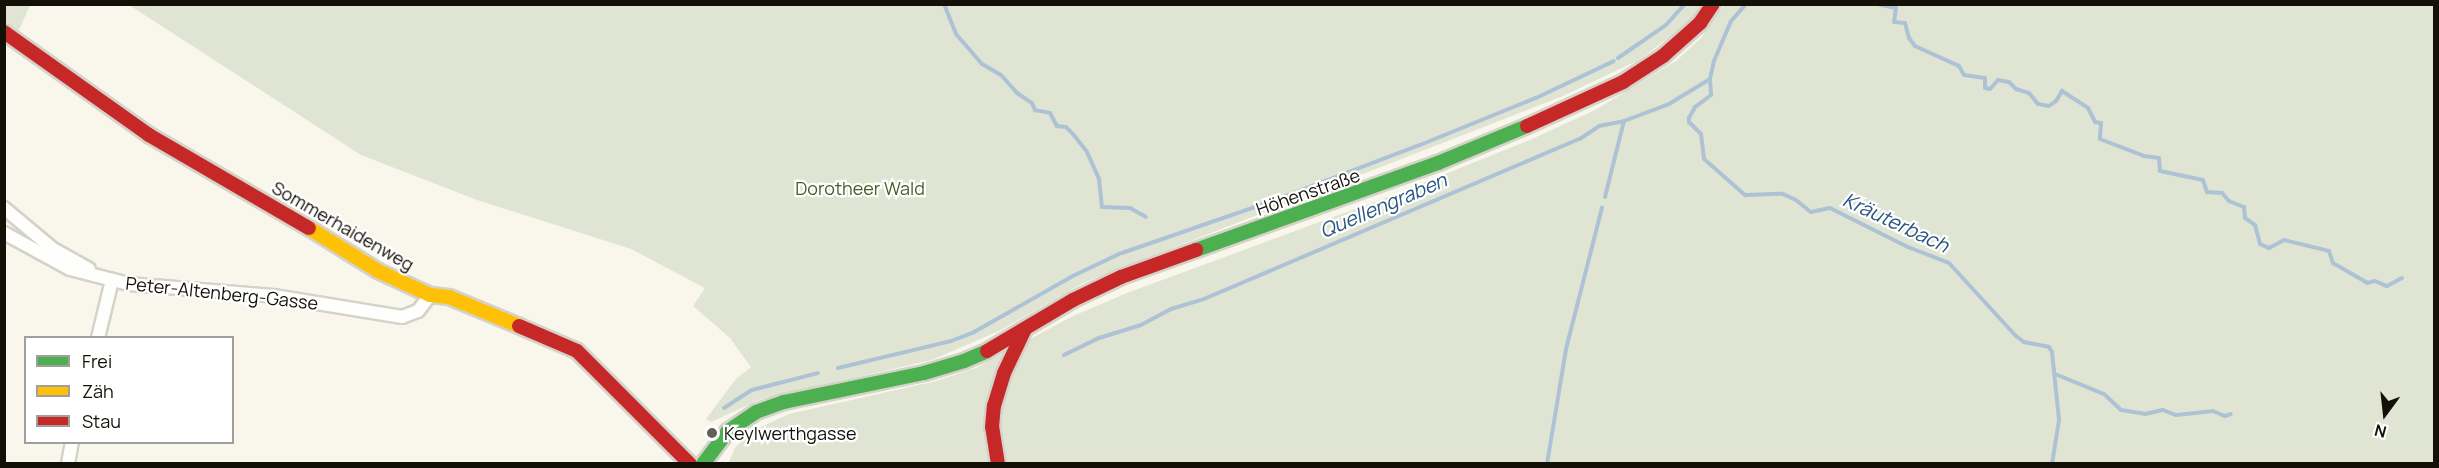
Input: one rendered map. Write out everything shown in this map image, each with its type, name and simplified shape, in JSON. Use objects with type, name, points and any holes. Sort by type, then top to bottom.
[{"type":"main road","name":"Höhenstraße","points":[[1024,331],[1073,300],[1121,277],[1438,164],[1594,96],[1644,69],[1678,46],[1700,23],[1713,4]]},
{"type":"main road","name":"Sommerhaidenweg","points":[[4,32],[148,135],[272,204],[378,271],[430,295],[449,297],[577,351],[690,464]]},
{"type":"main road","points":[[703,464],[735,424],[762,409],[944,368],[980,355],[1024,331]]},
{"type":"main road","points":[[998,464],[992,427],[994,406],[1004,373],[1024,331]]},
{"type":"street","name":"Peter-Altenberg-Gasse","points":[[4,208],[53,249],[112,280]]},
{"type":"street","name":"Peter-Altenberg-Gasse","points":[[4,233],[70,269],[112,280],[165,289],[274,296],[402,317],[418,311],[430,295]]},
{"type":"street","points":[[98,336],[112,280]]},
{"type":"street","points":[[68,464],[72,444]]},
{"type":"green space","points":[[4,5],[30,5],[19,30],[5,22]]},
{"type":"green space","name":"Dorotheer Wald","points":[[129,5],[1703,5],[1688,23],[1639,60],[1563,96],[1083,283],[1001,330],[932,360],[759,400],[711,422],[706,419],[736,379],[751,367],[730,338],[693,306],[705,288],[631,249],[477,200],[361,155]]},
{"type":"green space","points":[[1724,5],[2434,5],[2434,463],[728,464],[735,448],[750,432],[789,414],[936,381],[976,368],[1073,316],[1127,293],[1393,195],[1532,139],[1595,110],[1676,61],[1701,38]]},
{"type":"waterway","points":[[944,4],[956,34],[982,64],[1001,75],[1017,93],[1032,103],[1035,110],[1050,113],[1057,126],[1066,127],[1073,134],[1087,152],[1099,179],[1102,207],[1130,208],[1146,217]]},
{"type":"waterway","points":[[1618,58],[1666,25],[1685,4]]},
{"type":"waterway","name":"Kräuterbach","points":[[1746,4],[1731,21],[1714,61],[1710,79],[1711,95],[1695,107],[1689,118],[1689,122],[1701,134],[1704,159],[1745,195],[1783,194],[1796,200],[1811,212],[1830,208],[1908,247],[1949,263],[2016,336],[2024,342],[2049,347],[2052,352],[2059,420],[2052,464]]},
{"type":"waterway","points":[[1877,4],[1896,8],[1894,22],[1905,23],[1909,38],[1915,46],[1959,66],[1964,75],[1985,78],[1985,88],[1990,89],[1998,80],[2009,82],[2016,89],[2029,93],[2038,104],[2049,106],[2056,101],[2062,91],[2088,108],[2095,122],[2101,123],[2100,139],[2144,156],[2159,158],[2160,171],[2203,180],[2207,192],[2222,193],[2229,201],[2244,207],[2245,218],[2255,225],[2260,244],[2269,248],[2284,240],[2329,251],[2333,263],[2367,283],[2375,281],[2387,286],[2402,278]]},
{"type":"waterway","points":[[1122,253],[1275,200],[1420,145],[1536,98],[1614,61]]},
{"type":"waterway","name":"Quellengraben","points":[[1064,355],[1099,338],[1141,325],[1171,309],[1204,299],[1580,139],[1599,126],[1624,121],[1669,104],[1710,79]]},
{"type":"waterway","points":[[1605,197],[1624,121]]},
{"type":"waterway","points":[[1547,464],[1566,349],[1602,208]]},
{"type":"waterway","points":[[1075,275],[1119,254]]},
{"type":"waterway","points":[[838,368],[951,341],[974,332],[1073,276]]},
{"type":"waterway","points":[[724,408],[752,390],[818,373]]},
{"type":"waterway","points":[[2055,374],[2104,394],[2121,410],[2145,414],[2163,410],[2176,415],[2213,411],[2225,416],[2231,414]]},
{"type":"traffic: fast","points":[[1196,250],[1438,163],[1527,126]]},
{"type":"traffic: fast","points":[[703,464],[728,431],[756,412],[784,402],[924,373],[964,361],[987,351]]},
{"type":"traffic: slow","points":[[309,228],[378,271],[430,295],[449,297],[519,326]]},
{"type":"traffic: jam","points":[[1527,126],[1623,82],[1663,56],[1700,23],[1713,4]]},
{"type":"traffic: jam","points":[[4,32],[149,135],[309,228]]},
{"type":"traffic: jam","points":[[987,351],[1073,300],[1121,277],[1196,250]]},
{"type":"traffic: jam","points":[[519,326],[577,351],[690,464]]},
{"type":"traffic: jam","points":[[998,464],[992,427],[994,406],[1004,373],[1024,331]]},
{"type":"place","name":"Keylwerthgasse","points":[[712,433]]}]
